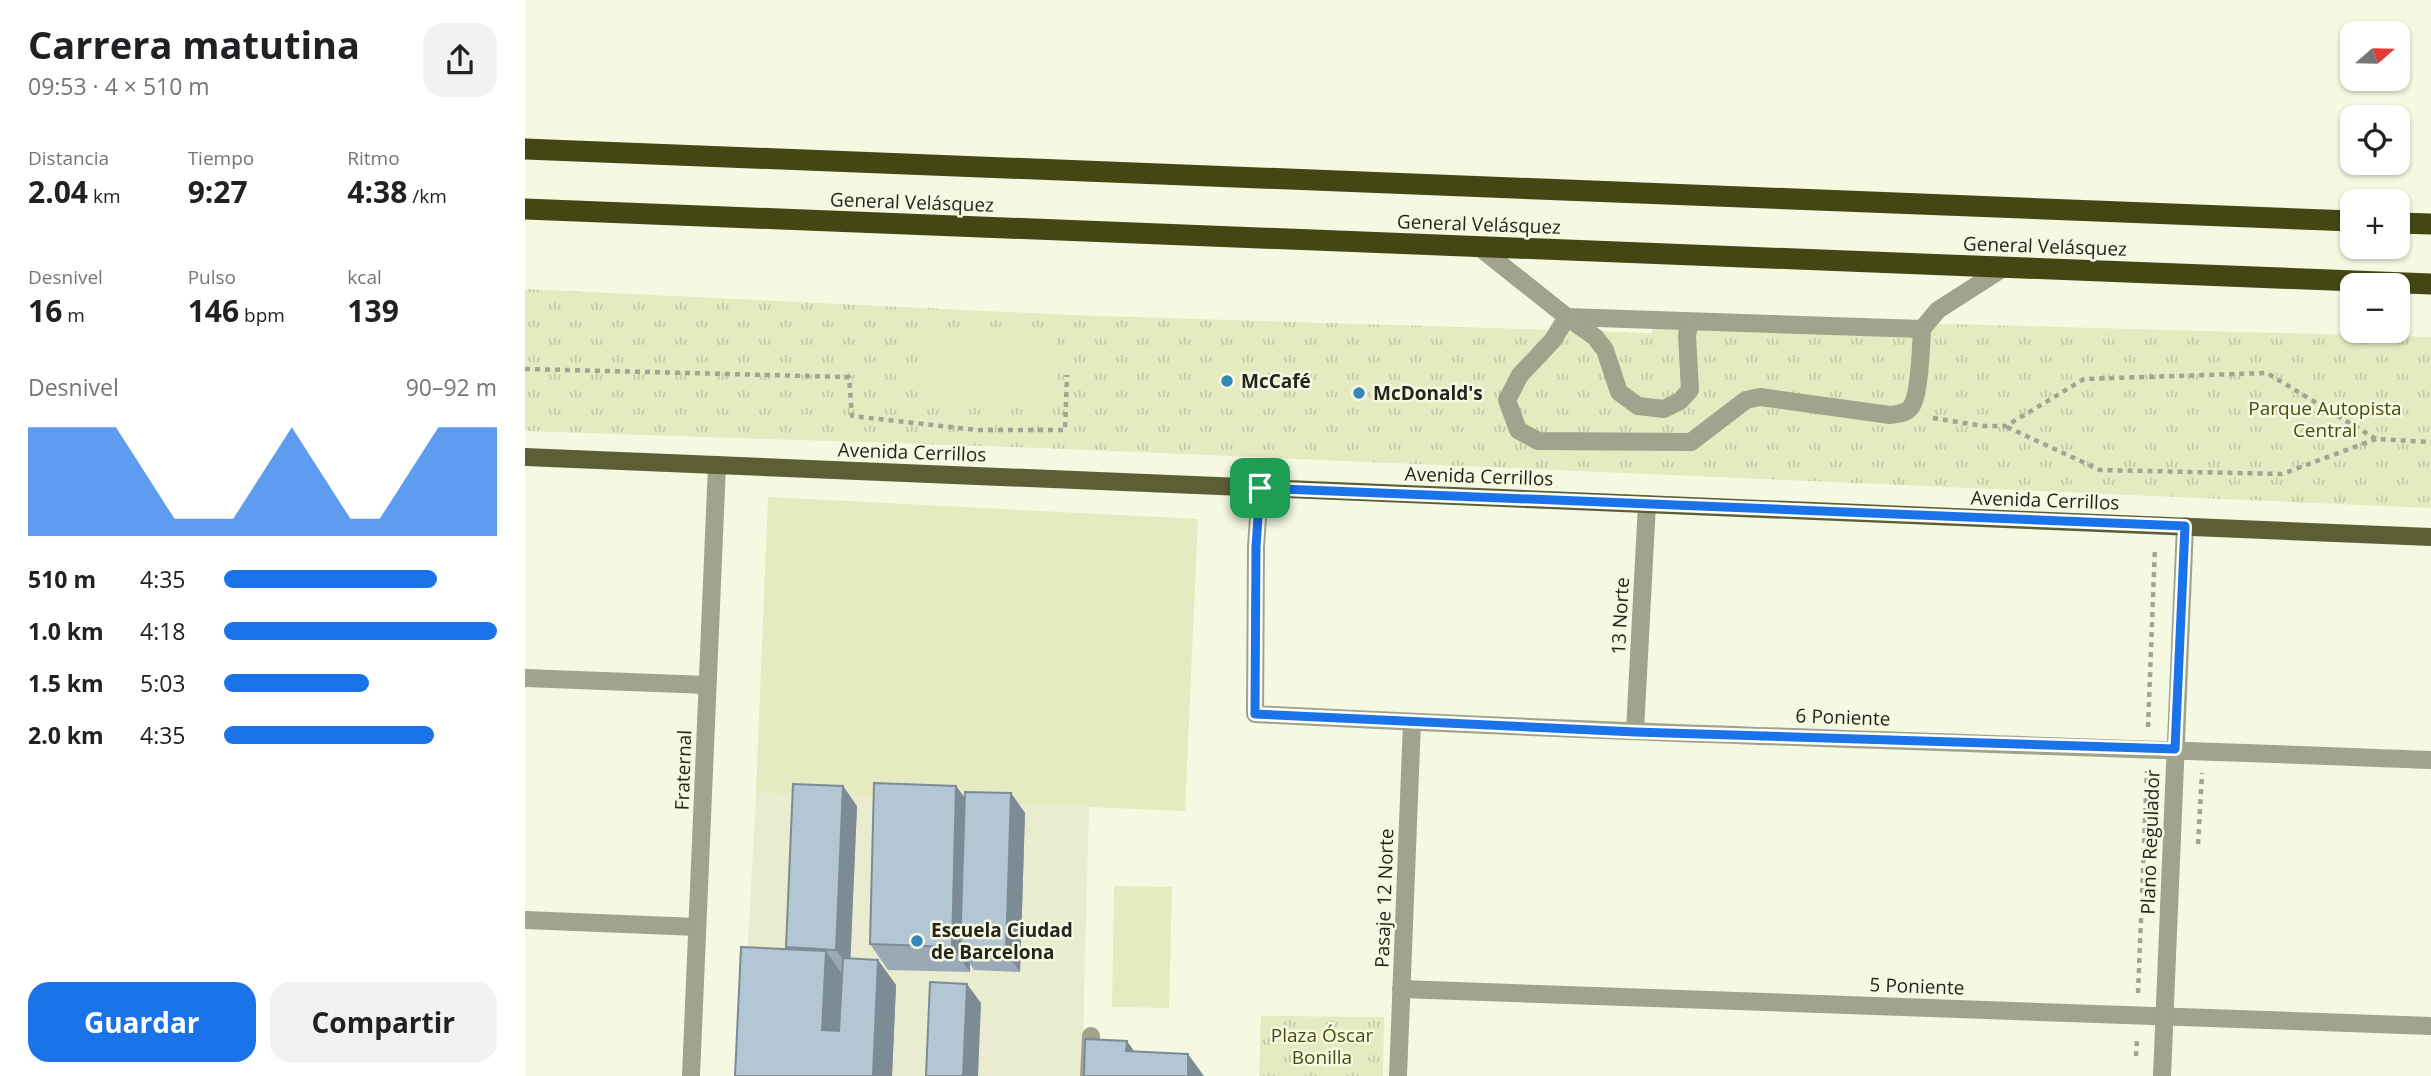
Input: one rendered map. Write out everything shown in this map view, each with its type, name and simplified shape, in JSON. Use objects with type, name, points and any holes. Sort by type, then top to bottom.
[{"type":"highway","name":"General Velásquez","points":[[525,149],[2340,221]]},
{"type":"highway","name":"General Velásquez","points":[[525,209],[2431,284]]},
{"type":"highway","points":[[2410,223],[2431,224]]},
{"type":"main road","name":"Avenida Cerrillos","points":[[525,457],[2431,537]]},
{"type":"street","points":[[1479,247],[1595,337],[1605,350],[1619,392],[1638,406],[1664,409],[1680,401],[1690,390],[1687,335],[1690,322]]},
{"type":"street","points":[[1567,317],[1553,340],[1520,376],[1507,400],[1518,430],[1538,441],[1691,442],[1746,400],[1761,397],[1890,415],[1905,412],[1912,406],[1921,360],[1921,328],[1938,310],[2005,267]]},
{"type":"street","points":[[1567,317],[1921,328]]},
{"type":"street","name":"Fraternal","points":[[691,1076],[717,465]]},
{"type":"street","name":"6 Poniente","points":[[1260,488],[1256,547],[1255,714],[1635,732],[2431,760]]},
{"type":"street","name":"13 Norte","points":[[1635,732],[1647,504]]},
{"type":"street","name":"Plano Regulador","points":[[2162,1076],[2185,526]]},
{"type":"street","points":[[525,678],[708,685]]},
{"type":"street","name":"Pasaje 12 Norte","points":[[1398,1076],[1412,722]]},
{"type":"street","points":[[525,920],[697,927]]},
{"type":"street","name":"5 Poniente","points":[[1401,989],[2431,1026]]},
{"type":"street","points":[[1090,1076],[1091,1036]]},
{"type":"path","points":[[525,369],[849,377],[852,415],[977,430],[1065,430],[1067,375]]},
{"type":"path","points":[[2006,426],[2084,379],[2267,373],[2376,439]]},
{"type":"path","points":[[1933,418],[1983,426],[2006,426],[2100,470],[2282,474],[2376,439],[2431,442]]},
{"type":"path","points":[[2136,1064],[2155,525]]},
{"type":"shaded area","name":"Escuela Ciudad de Barcelona","points":[[756,793],[1089,807],[1082,1076],[741,1076]]},
{"type":"green space","name":"Parque Autopista Central","points":[[525,289],[1072,315],[1652,333],[1652,316],[2340,335],[2340,343],[2410,343],[2410,336],[2431,337],[2431,508],[1067,449],[525,431]]},
{"type":"green space","points":[[926,330],[1058,334],[1056,400],[924,396]]},
{"type":"green space","points":[[768,497],[1198,519],[1185,811],[756,793]]},
{"type":"green space","points":[[1114,886],[1172,887],[1169,1008],[1112,1007]]},
{"type":"green space","name":"Plaza Óscar Bonilla","points":[[1261,1016],[1384,1017],[1383,1076],[1259,1076]]},
{"type":"building","points":[[874,783],[956,786],[952,947],[870,944]]},
{"type":"building","points":[[793,784],[843,786],[836,950],[786,947]]},
{"type":"building","points":[[965,792],[1011,793],[1006,952],[960,950]]},
{"type":"building","points":[[741,947],[826,951],[822,1030],[839,1031],[843,958],[878,960],[873,1076],[735,1076]]},
{"type":"building","points":[[930,982],[967,984],[963,1076],[926,1076]]},
{"type":"building","points":[[1085,1039],[1127,1041],[1126,1051],[1188,1054],[1188,1076],[1084,1076]]},
{"type":"place","name":"McCafé","points":[[1227,381]]},
{"type":"place","name":"McDonald's","points":[[1359,393]]},
{"type":"place","name":"Escuela Ciudad de Barcelona","points":[[917,941]]},
{"type":"route","points":[[1260,488],[2185,526],[2175,749],[1635,732],[1255,714],[1256,547],[1260,488]]}]
